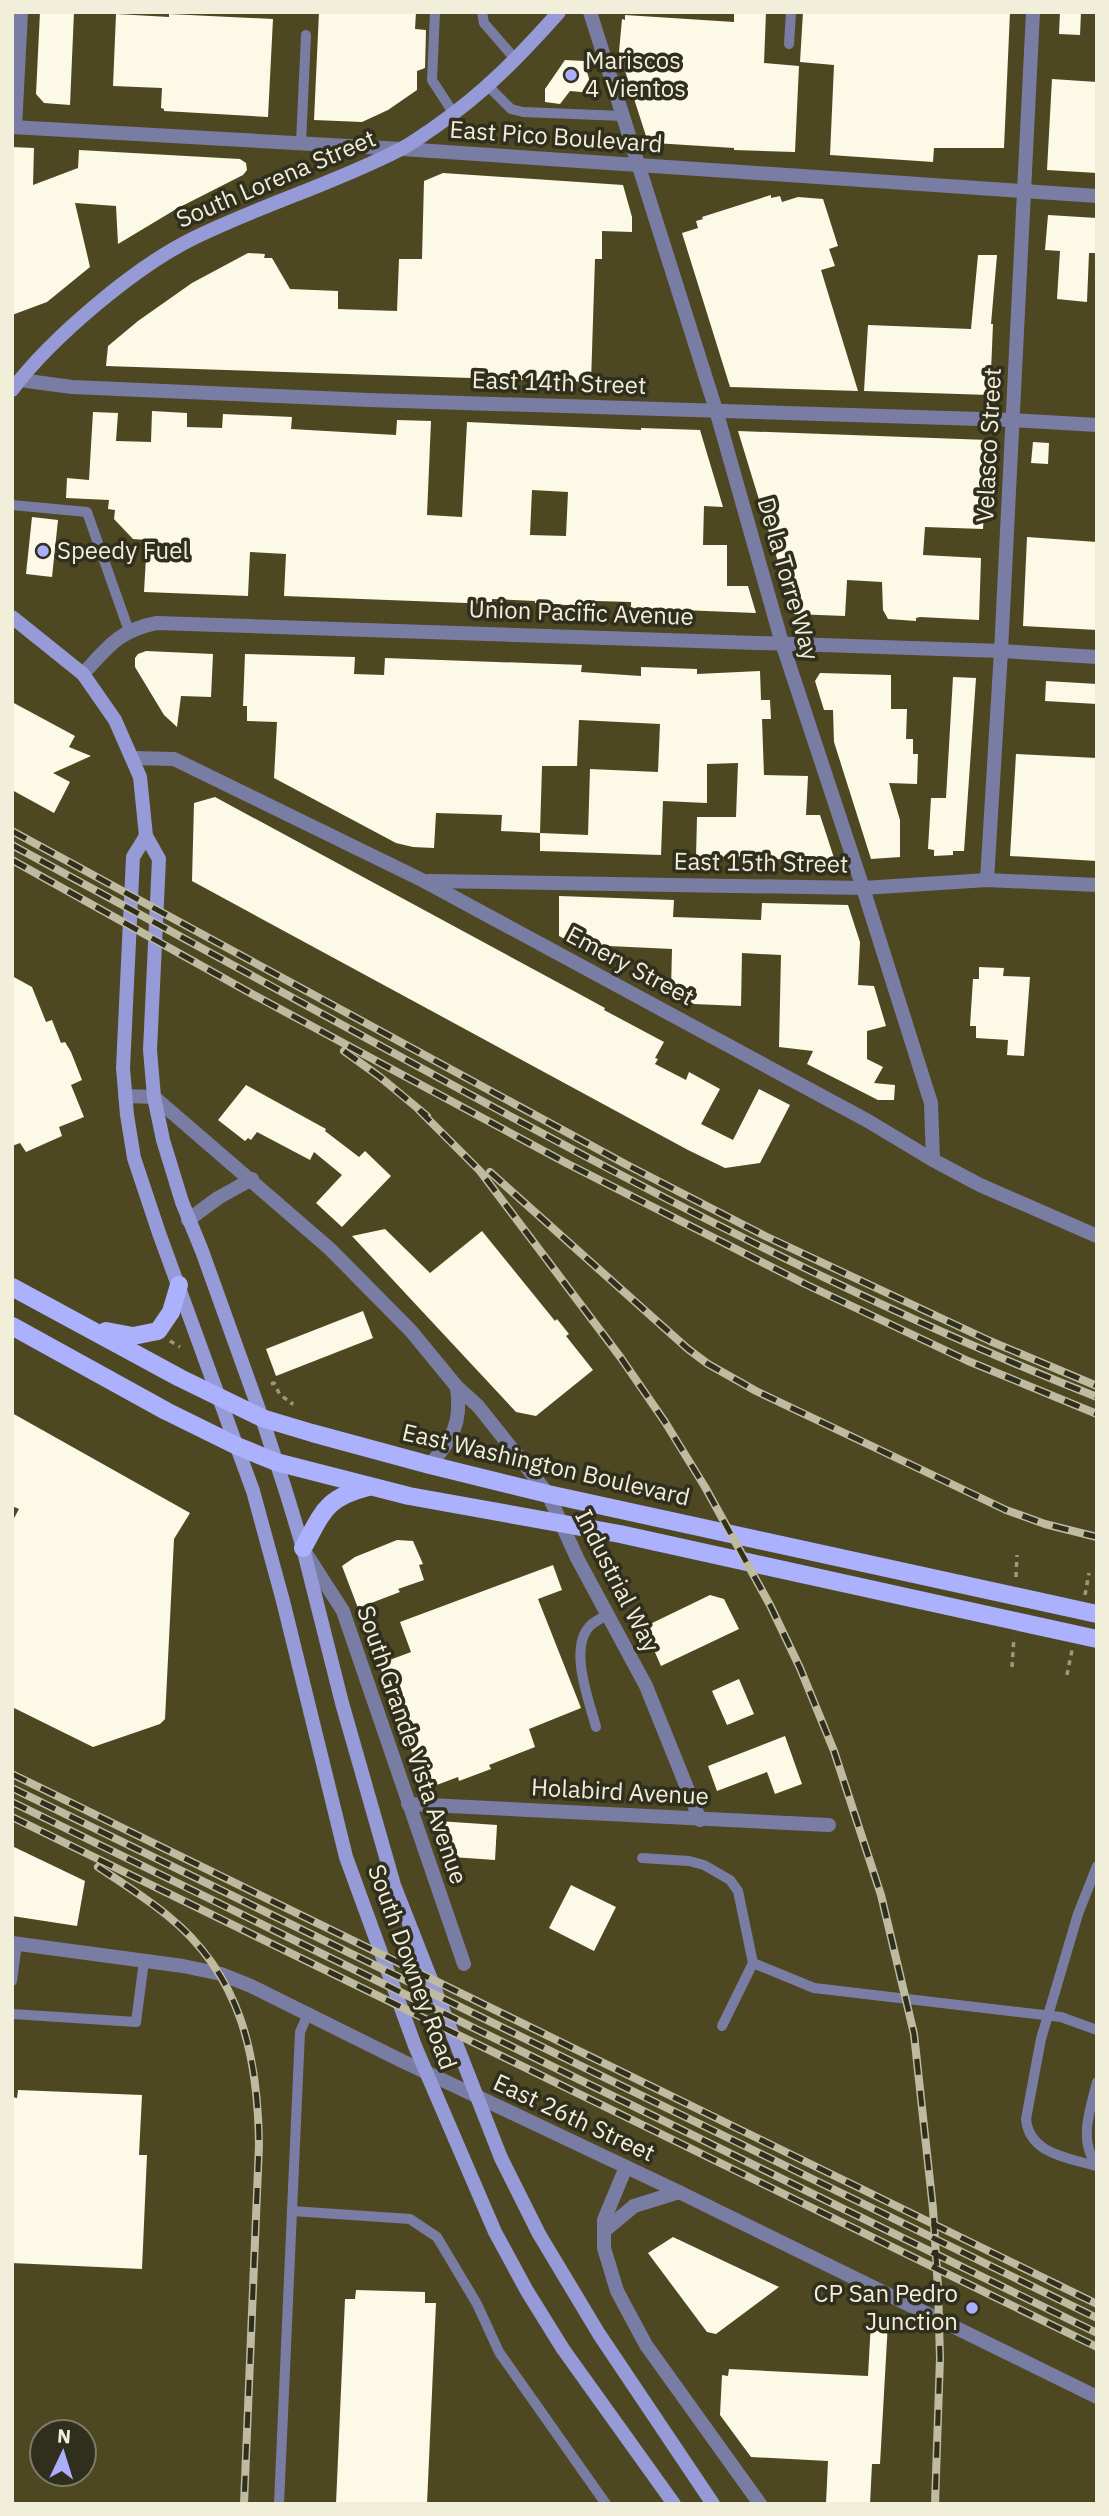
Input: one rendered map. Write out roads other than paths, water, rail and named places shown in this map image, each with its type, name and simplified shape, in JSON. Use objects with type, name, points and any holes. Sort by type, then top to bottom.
[{"type":"main road","name":"South Lorena Street","points":[[16,385],[87,314],[163,255],[195,237],[402,149],[454,114],[516,60],[559,12]]},
{"type":"main road","points":[[12,617],[83,674],[115,720],[133,758],[144,796],[146,836],[159,859],[150,1050],[163,1140],[188,1220],[202,1251],[262,1418]]},
{"type":"main road","points":[[146,836],[133,857],[123,1068],[125,1096],[134,1158],[220,1397]]},
{"type":"main road","points":[[86,1326],[133,1336],[158,1331],[171,1312],[179,1285]]},
{"type":"main road","name":"East Washington Boulevard","points":[[12,1287],[180,1378],[262,1418],[430,1465],[548,1494],[1097,1614]]},
{"type":"main road","name":"East Washington Boulevard","points":[[12,1326],[166,1411],[276,1462],[484,1511],[620,1534],[1097,1639]]},
{"type":"main road","name":"South Downey Road","points":[[220,1397],[251,1487],[283,1601],[346,1857],[415,2046],[495,2232],[527,2291],[563,2349],[674,2504]]},
{"type":"main road","name":"South Downey Road","points":[[262,1418],[303,1548],[342,1703],[394,1885],[501,2158],[539,2234],[599,2334],[713,2504]]},
{"type":"main road","points":[[303,1548],[329,1503],[347,1492],[371,1486]]},
{"type":"street","points":[[14,127],[21,12]]},
{"type":"street","name":"De la Torre Way","points":[[590,12],[716,410],[782,643],[931,1103],[933,1160]]},
{"type":"street","name":"Velasco Street","points":[[987,880],[1026,192],[1033,12]]},
{"type":"street","name":"East Pico Boulevard","points":[[14,127],[402,149],[1097,196]]},
{"type":"street","name":"East 14th Street","points":[[16,385],[1097,425]]},
{"type":"street","name":"Union Pacific Avenue","points":[[83,674],[116,639],[136,627],[158,623],[782,643],[1097,657]]},
{"type":"street","name":"Emery Street","points":[[133,758],[174,759],[424,881],[868,1121],[979,1185],[1097,1236]]},
{"type":"street","name":"East 15th Street","points":[[424,881],[863,888],[987,880],[1097,885]]},
{"type":"street","points":[[125,1096],[155,1097]]},
{"type":"street","name":"Industrial Way","points":[[155,1097],[330,1249],[411,1331],[457,1387],[478,1406],[548,1494],[607,1615],[646,1686],[700,1820]]},
{"type":"street","points":[[188,1220],[218,1198],[252,1179]]},
{"type":"street","points":[[430,1465],[452,1438],[458,1422],[457,1387]]},
{"type":"street","name":"South Grande Vista Avenue","points":[[303,1548],[343,1611],[464,1964]]},
{"type":"street","name":"Holabird Avenue","points":[[408,1804],[829,1825]]},
{"type":"street","name":"East 26th Street","points":[[15,1943],[221,1974],[251,1986],[1097,2397]]},
{"type":"street","points":[[626,2167],[607,2210],[604,2231],[609,2271],[646,2345],[760,2504]]},
{"type":"street","points":[[604,2231],[634,2206],[679,2192]]},
{"type":"lane","points":[[435,12],[432,80],[454,114]]},
{"type":"lane","points":[[482,12],[484,23],[516,60]]},
{"type":"lane","points":[[789,44],[791,12]]},
{"type":"lane","points":[[301,143],[306,35]]},
{"type":"lane","points":[[488,86],[511,110],[622,116]]},
{"type":"lane","points":[[12,505],[87,512],[130,631]]},
{"type":"lane","points":[[596,1727],[580,1663],[579,1648],[591,1624],[607,1615]]},
{"type":"lane","points":[[642,1858],[689,1861],[718,1871],[730,1880],[738,1891],[753,1963],[722,2026]]},
{"type":"lane","points":[[1096,2166],[1038,2146],[1027,2129],[1026,2119],[1041,2039],[1078,1914],[1097,1866]]},
{"type":"lane","points":[[12,1981],[15,1943]]},
{"type":"lane","points":[[12,2014],[136,2022],[144,1961]]},
{"type":"lane","points":[[753,1963],[814,1988],[1048,2015],[1097,2030]]},
{"type":"lane","points":[[279,2504],[300,2032],[309,2014]]},
{"type":"lane","points":[[1096,2166],[1090,2156],[1086,2136],[1097,2082]]},
{"type":"lane","points":[[292,2211],[410,2219],[437,2237],[477,2304],[499,2352],[607,2504]]},
{"type":"railway","points":[[12,831],[627,1165],[765,1236],[990,1341],[1097,1386]]},
{"type":"railway","points":[[12,845],[663,1197],[920,1322],[1097,1397]]},
{"type":"railway","points":[[12,860],[252,994],[568,1164],[805,1284],[968,1361],[1097,1414]]},
{"type":"railway","points":[[344,1051],[427,1116]]},
{"type":"railway","points":[[419,1110],[480,1171],[621,1358],[665,1422],[705,1487],[770,1605],[800,1668],[834,1751],[881,1895],[914,2034],[933,2209],[938,2288],[940,2358],[935,2504]]},
{"type":"railway","points":[[490,1172],[708,1364],[756,1391],[1006,1510],[1045,1524],[1097,1537]]},
{"type":"railway","points":[[12,1774],[1097,2304]]},
{"type":"railway","points":[[12,1788],[1097,2318]]},
{"type":"railway","points":[[12,1802],[1097,2333]]},
{"type":"railway","points":[[12,1817],[1097,2347]]},
{"type":"railway","points":[[98,1867],[160,1909],[193,1939],[213,1964],[229,1991],[249,2049],[255,2080],[259,2145],[244,2504]]},
{"type":"place","name":"Mariscos 4 Vientos","points":[[571,75]]},
{"type":"place","name":"Speedy Fuel","points":[[43,551]]},
{"type":"place","name":"CP San Pedro Junction","points":[[972,2308]]}]
